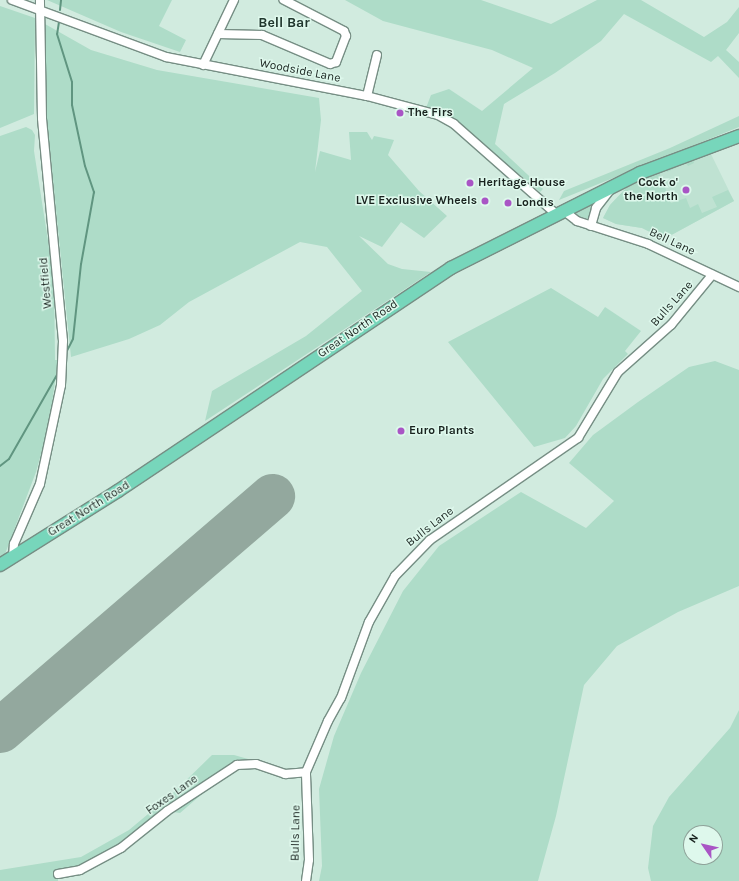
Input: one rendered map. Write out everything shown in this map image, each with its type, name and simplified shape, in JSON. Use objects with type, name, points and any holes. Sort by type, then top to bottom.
[{"type":"main road","name":"Great North Road","points":[[0,564],[118,491],[425,284],[559,212],[614,185],[660,165],[739,136]]},
{"type":"street","name":"Woodside Lane","points":[[12,0],[40,9],[166,57],[203,66],[367,96],[420,108],[454,124],[559,212]]},
{"type":"street","name":"Westfield","points":[[13,557],[14,544],[40,484],[61,386],[62,326],[42,118],[40,0]]},
{"type":"street","points":[[203,66],[234,0]]},
{"type":"street","points":[[218,34],[262,35],[330,64],[336,62],[346,36],[344,31],[284,0]]},
{"type":"street","points":[[367,96],[377,55]]},
{"type":"street","points":[[591,226],[596,208],[614,185]]},
{"type":"street","name":"Bell Lane","points":[[559,212],[591,226],[648,244],[739,288]]},
{"type":"street","name":"Bulls Lane","points":[[306,881],[309,860],[306,772],[328,720],[340,698],[369,622],[395,576],[406,562],[430,540],[578,438],[618,372],[671,325],[712,275]]},
{"type":"street","name":"Foxes Lane","points":[[58,874],[80,870],[121,848],[167,811],[237,766],[256,764],[284,774],[306,772]]},
{"type":"shaded area","points":[[47,0],[172,0],[159,26],[186,40],[180,52],[121,32]]},
{"type":"shaded area","points":[[345,0],[481,0],[551,24],[597,0],[641,0],[704,37],[727,22],[739,7],[739,33],[726,50],[739,62],[739,78],[718,56],[711,62],[624,14],[601,41],[555,73],[504,104],[495,144],[543,189],[540,192],[450,117],[426,108],[431,95],[449,89],[482,111],[533,68],[492,50],[383,21]]},
{"type":"shaded area","points":[[0,6],[35,18],[34,114],[0,128]]},
{"type":"shaded area","points":[[45,24],[91,50],[157,70],[319,98],[321,120],[315,172],[320,151],[351,160],[349,132],[367,132],[372,140],[374,136],[394,140],[388,155],[419,191],[447,216],[424,238],[401,222],[382,247],[359,236],[388,264],[402,269],[431,272],[205,421],[212,391],[306,336],[362,291],[327,247],[300,242],[189,302],[160,325],[129,339],[71,357],[45,101]]},
{"type":"shaded area","points":[[739,116],[739,127],[559,200],[564,191],[670,148]]},
{"type":"shaded area","points":[[26,127],[32,130],[35,135],[34,151],[54,279],[55,360],[58,360],[49,425],[36,472],[5,554],[0,558],[0,136]]},
{"type":"shaded area","points":[[710,152],[734,201],[664,239],[642,228],[616,224],[603,218],[610,205],[628,186]]},
{"type":"shaded area","points":[[693,158],[694,163],[688,166],[686,163],[667,172],[665,168]]},
{"type":"shaded area","points":[[659,172],[671,203],[686,198],[690,208],[698,204],[702,213],[717,207],[712,197],[728,190],[734,201],[664,239],[642,228],[616,224],[603,218],[610,205],[628,186]]},
{"type":"shaded area","points":[[599,199],[589,219],[572,215],[572,211]]},
{"type":"shaded area","points":[[551,288],[598,317],[605,307],[641,331],[625,351],[628,354],[603,379],[576,426],[565,438],[534,447],[448,342]]},
{"type":"shaded area","points":[[715,361],[739,370],[739,586],[678,612],[617,646],[584,685],[556,816],[538,881],[319,881],[322,866],[319,789],[334,736],[361,673],[403,591],[439,546],[521,492],[586,528],[614,501],[569,463],[593,435],[638,402],[689,367]]},
{"type":"shaded area","points":[[739,710],[739,881],[651,881],[648,868],[653,826],[669,797],[730,728]]},
{"type":"shaded area","points":[[212,755],[234,755],[266,764],[242,767],[224,775],[180,813],[167,811],[134,838],[84,866],[58,874],[58,881],[0,881],[0,870],[81,857],[129,830],[172,794]]},
{"type":"waterway","points":[[60,10],[61,0]]},
{"type":"waterway","points":[[59,22],[57,34],[72,82],[72,105],[85,166],[94,192],[81,264],[73,339],[67,351]]},
{"type":"waterway","points":[[0,466],[9,459],[57,375]]},
{"type":"runway","points":[[0,730],[272,496]]},
{"type":"place","name":"The Firs","points":[[400,113]]},
{"type":"place","name":"Heritage House","points":[[470,183]]},
{"type":"place","name":"Cock o' the North","points":[[686,190]]},
{"type":"place","name":"LVE Exclusive Wheels","points":[[485,201]]},
{"type":"place","name":"Londis","points":[[508,203]]},
{"type":"place","name":"Euro Plants","points":[[401,431]]},
{"type":"district","name":"Bell Bar","points":[[284,23]]}]
